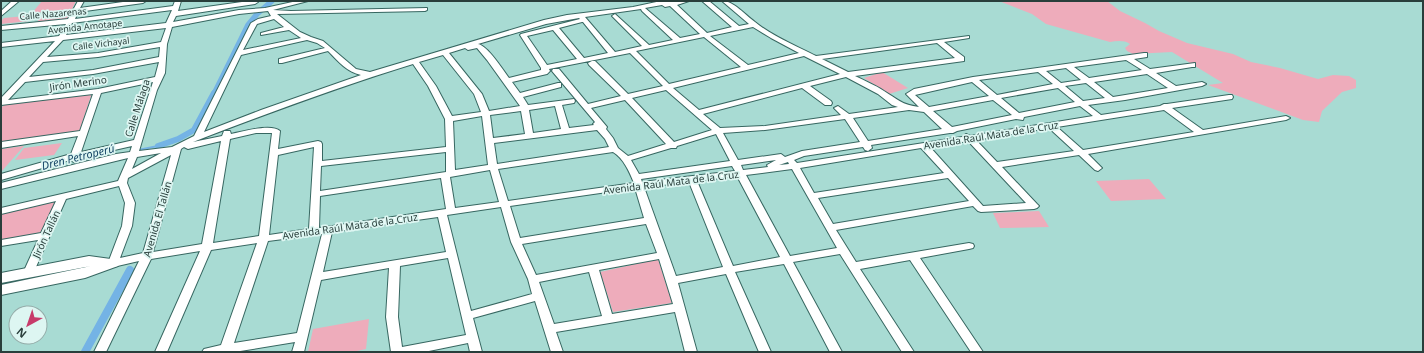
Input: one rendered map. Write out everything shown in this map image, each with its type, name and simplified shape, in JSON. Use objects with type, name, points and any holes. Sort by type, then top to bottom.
[{"type":"main road","name":"Avenida Raúl Mata de la Cruz","points":[[1,278],[89,261],[113,264]]},
{"type":"main road","name":"Avenida Raúl Mata de la Cruz","points":[[1,290],[85,273],[113,264]]},
{"type":"street","points":[[1,14],[16,1]]},
{"type":"street","points":[[1,103],[61,38],[80,1],[84,1]]},
{"type":"street","points":[[75,12],[143,1]]},
{"type":"street","points":[[272,14],[276,1]]},
{"type":"street","points":[[197,138],[254,23],[305,1]]},
{"type":"street","points":[[545,68],[523,35],[582,18],[670,2],[686,1]]},
{"type":"street","points":[[705,1],[738,28]]},
{"type":"street","points":[[725,1],[754,25],[778,40],[817,58],[881,92],[895,103],[909,108]]},
{"type":"street","points":[[174,14],[221,4],[256,2]]},
{"type":"street","points":[[250,11],[256,2]]},
{"type":"street","points":[[446,53],[544,22],[615,16],[644,10],[670,2]]},
{"type":"street","points":[[670,2],[705,35],[747,68]]},
{"type":"street","name":"Calle Málaga","points":[[123,180],[135,149],[157,79],[161,73],[164,44],[170,22],[178,4]]},
{"type":"street","name":"Calle Nazarenas","points":[[1,28],[70,20],[95,19],[178,4]]},
{"type":"street","points":[[272,14],[425,9]]},
{"type":"street","points":[[644,10],[678,40]]},
{"type":"street","name":"Avenida Amotape","points":[[1,45],[170,25],[250,11],[272,14]]},
{"type":"street","points":[[272,14],[308,38],[322,42],[352,71],[358,79]]},
{"type":"street","points":[[615,16],[646,47]]},
{"type":"street","points":[[582,18],[613,54]]},
{"type":"street","points":[[545,68],[754,25]]},
{"type":"street","points":[[554,27],[582,60]]},
{"type":"street","points":[[263,34],[291,28]]},
{"type":"street","points":[[817,58],[967,37]]},
{"type":"street","points":[[239,53],[308,38]]},
{"type":"street","points":[[696,113],[845,74],[961,59],[938,41]]},
{"type":"street","points":[[1,53],[10,44]]},
{"type":"street","name":"Calle Vichayal","points":[[41,60],[98,55],[164,44]]},
{"type":"street","points":[[1,211],[123,180],[197,138],[264,112],[372,74],[414,61],[479,46],[526,108],[529,136]]},
{"type":"street","points":[[282,61],[330,49]]},
{"type":"street","points":[[631,50],[669,88],[718,131],[836,352]]},
{"type":"street","points":[[446,53],[478,94],[486,114],[493,167],[504,204],[516,242],[533,279],[557,352]]},
{"type":"street","points":[[585,107],[669,88],[806,53]]},
{"type":"street","points":[[924,146],[981,209],[1034,206],[970,138],[946,128],[910,94],[917,91],[973,79],[1144,55]]},
{"type":"street","points":[[1127,57],[1175,89]]},
{"type":"street","points":[[22,80],[93,72],[162,59]]},
{"type":"street","points":[[414,61],[432,86],[449,120],[451,149],[446,212],[452,254],[476,352]]},
{"type":"street","points":[[592,63],[627,97],[673,146]]},
{"type":"street","points":[[1068,66],[1110,99]]},
{"type":"street","points":[[634,172],[673,146],[718,131],[765,128],[909,108],[928,110],[1060,85],[1192,66]]},
{"type":"street","points":[[507,81],[544,72],[546,71],[545,68]]},
{"type":"street","points":[[1040,70],[1099,117]]},
{"type":"street","points":[[352,71],[358,74],[372,74]]},
{"type":"street","points":[[556,71],[634,172]]},
{"type":"street","name":"Jirón Merino","points":[[1,103],[98,91],[157,79]]},
{"type":"street","points":[[973,79],[1018,116],[1036,127],[1039,118],[1046,110]]},
{"type":"street","points":[[634,172],[735,163],[866,145],[951,130],[1082,103],[1202,84]]},
{"type":"street","points":[[518,96],[558,85]]},
{"type":"street","points":[[803,85],[828,103]]},
{"type":"street","points":[[74,161],[98,91]]},
{"type":"street","name":"Avenida Raúl Mata de la Cruz","points":[[113,264],[147,256],[264,238],[504,204],[634,172],[692,179],[740,174],[793,163],[872,154],[1164,106],[1229,97]]},
{"type":"street","points":[[449,120],[571,101]]},
{"type":"street","points":[[558,103],[566,131]]},
{"type":"street","points":[[1164,106],[1200,132]]},
{"type":"street","points":[[838,108],[847,116],[872,154]]},
{"type":"street","points":[[994,165],[1127,146],[1286,118]]},
{"type":"street","points":[[998,133],[1002,124],[1000,120]]},
{"type":"street","points":[[1050,125],[1098,168]]},
{"type":"street","points":[[161,352],[207,247],[228,126]]},
{"type":"street","points":[[490,141],[598,126],[609,138],[614,149],[622,154],[634,172],[672,280],[688,351]]},
{"type":"street","points":[[1,177],[135,149],[177,148],[256,131],[276,131],[264,238],[225,350]]},
{"type":"street","points":[[1,145],[84,133]]},
{"type":"street","points":[[273,153],[318,144],[314,231]]},
{"type":"street","name":"Avenida El Tallán","points":[[100,352],[147,256],[177,148]]},
{"type":"street","points":[[1,186],[116,157],[135,149]]},
{"type":"street","points":[[317,164],[451,149]]},
{"type":"street","points":[[316,194],[614,149]]},
{"type":"street","points":[[802,154],[793,163],[843,250],[855,266],[908,352]]},
{"type":"street","points":[[1,182],[74,161]]},
{"type":"street","points":[[812,196],[949,175]]},
{"type":"street","points":[[692,179],[729,270],[765,352]]},
{"type":"street","points":[[113,264],[127,226],[130,203],[123,180]]},
{"type":"street","name":"Jirón Tallán","points":[[28,273],[63,196]]},
{"type":"street","points":[[831,228],[975,203]]},
{"type":"street","points":[[516,242],[650,220]]},
{"type":"street","points":[[298,352],[328,229]]},
{"type":"street","points":[[1,243],[46,235]]},
{"type":"street","points":[[855,266],[969,246]]},
{"type":"street","points":[[672,280],[787,258],[843,250]]},
{"type":"street","points":[[317,277],[452,254]]},
{"type":"street","points":[[533,279],[663,255]]},
{"type":"street","points":[[913,256],[977,352]]},
{"type":"street","points":[[395,263],[392,317],[397,352]]},
{"type":"street","points":[[593,268],[608,318]]},
{"type":"street","points":[[467,316],[538,296]]},
{"type":"street","points":[[551,330],[608,318],[679,307]]},
{"type":"street","points":[[208,352],[302,336]]},
{"type":"street","points":[[402,352],[472,338]]},
{"type":"shaded area","points":[[42,1],[76,1],[67,19],[37,22],[45,12],[32,13]]},
{"type":"shaded area","points":[[999,1],[1107,1],[1120,11],[1159,31],[1187,43],[1233,54],[1251,62],[1280,68],[1318,79],[1333,75],[1349,76],[1356,80],[1356,88],[1342,92],[1322,111],[1319,122],[1303,120],[1208,85],[1223,83],[1172,52],[1133,54],[1125,48],[1130,44],[1128,43],[1120,41],[1110,42],[1046,24],[1032,14]]},
{"type":"shaded area","points":[[36,15],[30,21],[1,24],[1,21],[4,18]]},
{"type":"shaded area","points":[[882,72],[908,88],[889,94],[864,78]]},
{"type":"shaded area","points":[[92,93],[79,132],[1,143],[1,108],[4,105]]},
{"type":"shaded area","points":[[62,143],[54,155],[15,160],[24,148]]},
{"type":"shaded area","points":[[24,146],[1,172],[1,149]]},
{"type":"shaded area","points":[[1149,179],[1166,199],[1111,201],[1096,181]]},
{"type":"shaded area","points":[[57,199],[40,234],[1,241],[1,213]]},
{"type":"shaded area","points":[[1039,211],[1049,227],[1000,228],[993,213]]},
{"type":"shaded area","points":[[658,259],[672,303],[613,312],[600,272]]},
{"type":"shaded area","points":[[369,319],[366,349],[352,352],[308,352],[313,329]]},
{"type":"waterway","points":[[214,94],[248,25],[257,14],[272,1]]},
{"type":"waterway","points":[[158,146],[178,139],[194,130],[214,93]]},
{"type":"waterway","name":"Dren Petroperú","points":[[138,150],[158,146]]},
{"type":"waterway","points":[[85,352],[130,270]]}]
